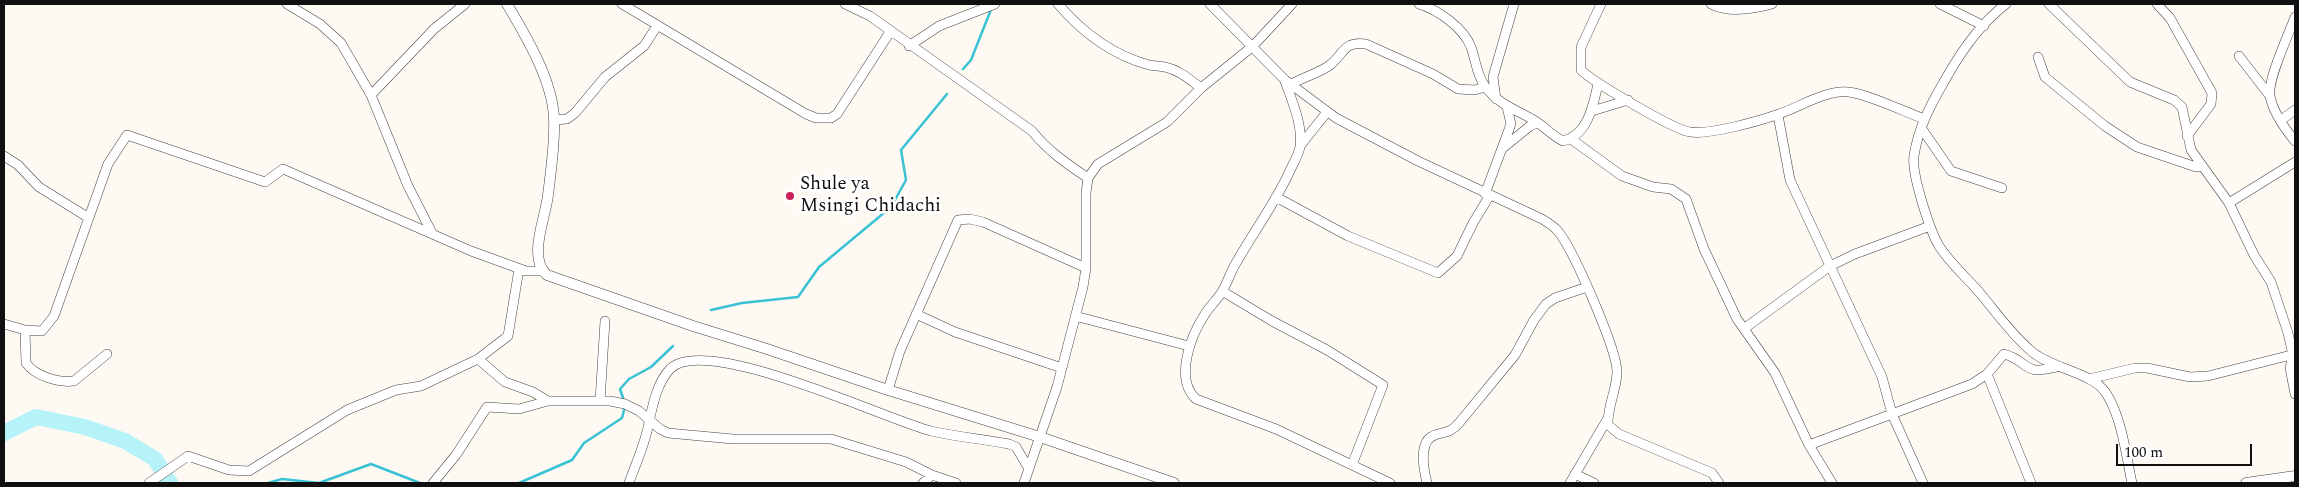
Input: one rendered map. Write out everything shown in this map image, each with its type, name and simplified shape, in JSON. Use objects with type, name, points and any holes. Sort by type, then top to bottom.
[{"type":"street","points":[[288,4],[320,24],[340,43],[371,95],[408,186],[432,232]]},
{"type":"street","points":[[371,95],[434,29],[465,4]]},
{"type":"street","points":[[507,4],[538,59],[554,120],[547,204],[538,253],[542,271]]},
{"type":"street","points":[[622,4],[806,114],[816,118],[831,118],[837,114],[890,32]]},
{"type":"street","points":[[844,4],[862,7],[909,46],[1032,131],[1042,144],[1060,160],[1088,178]]},
{"type":"street","points":[[909,46],[939,26],[995,4]]},
{"type":"street","points":[[1058,4],[1076,25],[1096,41],[1142,62],[1180,72],[1201,88]]},
{"type":"street","points":[[1210,4],[1288,82],[1327,112],[1418,161],[1542,219],[1557,229],[1569,247],[1587,287],[1616,362],[1616,381],[1608,424],[1619,434],[1698,466],[1712,474],[1719,483]]},
{"type":"street","points":[[1016,483],[1026,477],[1062,368],[1075,316],[1086,268],[1086,193],[1088,178],[1098,164],[1167,122],[1201,88],[1253,46],[1292,4]]},
{"type":"street","points":[[1419,4],[1443,17],[1462,32],[1470,46],[1476,68],[1486,87],[1496,99],[1506,107],[1538,123],[1562,141],[1571,139],[1579,133],[1592,111],[1598,84]]},
{"type":"street","points":[[1496,99],[1493,77],[1514,4]]},
{"type":"street","points":[[1601,4],[1581,47],[1579,61],[1581,70],[1598,84],[1689,132],[1710,132],[1778,115],[1825,96],[1848,92],[1924,118]]},
{"type":"street","points":[[1711,4],[1727,9],[1757,8],[1772,4]]},
{"type":"street","points":[[1940,4],[1984,26]]},
{"type":"street","points":[[2006,4],[1984,26],[1955,62],[1924,118],[1913,157],[1914,166],[1930,226],[1939,246],[1999,318],[2031,351],[2057,367],[2089,379],[2106,394],[2121,429],[2132,483]]},
{"type":"street","points":[[2049,4],[2130,82],[2174,100],[2182,107],[2191,150],[2229,203],[2254,255],[2271,282],[2294,354],[2290,368],[2295,394]]},
{"type":"street","points":[[2157,4],[2170,18],[2212,93],[2211,104],[2188,136]]},
{"type":"street","points":[[2270,96],[2274,74],[2295,17]]},
{"type":"street","points":[[554,120],[568,119],[575,113],[606,77],[644,46],[657,26]]},
{"type":"street","points":[[1288,82],[1330,65],[1345,47],[1360,43],[1433,74],[1458,89],[1475,90],[1486,87]]},
{"type":"street","points":[[2239,56],[2270,96],[2281,120],[2295,140]]},
{"type":"street","points":[[2038,57],[2045,77],[2105,126],[2137,147],[2196,167],[2201,166]]},
{"type":"street","points":[[1288,82],[1296,110],[1300,146],[1297,158],[1276,197],[1235,264],[1222,291],[1204,316],[1190,346],[1185,376],[1190,393],[1196,398],[1276,429],[1390,483]]},
{"type":"street","points":[[1592,111],[1628,100]]},
{"type":"street","points":[[1276,197],[1339,232],[1438,273],[1457,256],[1488,194],[1511,124],[1506,107]]},
{"type":"street","points":[[2281,120],[2295,110]]},
{"type":"street","points":[[1300,146],[1327,112]]},
{"type":"street","points":[[1778,115],[1790,180],[1882,377],[1892,414],[1923,483]]},
{"type":"street","points":[[1502,149],[1530,126],[1538,123]]},
{"type":"street","points":[[1922,129],[1951,171],[2002,188]]},
{"type":"street","points":[[4,324],[26,330],[42,331],[54,316],[108,164],[127,135],[265,182],[283,169],[432,232],[471,251],[519,269],[542,271],[552,278],[693,326],[888,390],[1040,437],[1174,483]]},
{"type":"street","points":[[1571,139],[1622,176],[1653,187],[1671,189],[1686,199],[1704,249],[1737,319],[1775,373],[1809,445],[1832,483]]},
{"type":"street","points":[[4,156],[18,165],[39,186],[89,218]]},
{"type":"street","points":[[2229,203],[2295,162]]},
{"type":"street","points":[[888,390],[900,351],[958,220],[970,219],[982,222],[1086,268]]},
{"type":"street","points":[[1745,328],[1830,266],[1855,254],[1930,226]]},
{"type":"street","points":[[149,483],[188,456],[229,470],[249,471],[347,410],[396,390],[420,386],[478,359],[508,336],[519,269]]},
{"type":"street","points":[[1427,483],[1424,465],[1425,446],[1428,440],[1432,436],[1452,431],[1459,423],[1514,355],[1534,320],[1546,304],[1555,298],[1587,287]]},
{"type":"street","points":[[1222,291],[1272,321],[1327,350],[1383,386],[1352,465]]},
{"type":"street","points":[[916,314],[956,332],[1062,368]]},
{"type":"street","points":[[1075,316],[1190,346]]},
{"type":"street","points":[[600,401],[605,321]]},
{"type":"street","points":[[26,330],[24,353],[26,363],[38,374],[68,382],[74,381],[108,354]]},
{"type":"street","points":[[1809,445],[1972,384],[1987,374],[2004,354],[2031,370],[2039,372],[2057,367]]},
{"type":"street","points":[[2089,379],[2135,368],[2147,368],[2190,376],[2208,376],[2294,354]]},
{"type":"street","points":[[478,359],[505,382],[533,392],[548,401]]},
{"type":"street","points":[[630,483],[650,421],[653,402],[670,369],[685,362],[739,364],[930,430],[1009,444],[1016,447],[1026,477]]},
{"type":"street","points":[[1987,374],[2031,483]]},
{"type":"street","points":[[433,483],[456,455],[488,407],[519,409],[548,401],[600,401],[625,404],[639,411],[650,421],[668,432],[679,434],[733,439],[831,439],[906,462],[932,475],[956,483]]},
{"type":"street","points":[[1570,483],[1608,418]]},
{"type":"street","points":[[1575,474],[1594,483]]},
{"type":"street","points":[[923,483],[932,475]]},
{"type":"street","points":[[2246,483],[2295,476]]},
{"type":"waterway","points":[[963,69],[971,60],[992,7]]},
{"type":"waterway","points":[[711,310],[742,303],[798,297],[819,267],[891,207],[906,180],[901,150],[947,94]]},
{"type":"waterway","points":[[624,401],[620,389],[629,379],[651,367],[673,346]]},
{"type":"waterway","points":[[519,483],[572,460],[584,443],[622,418],[625,406]]},
{"type":"waterway","points":[[4,433],[36,417],[85,427],[125,441],[155,459],[170,483]]},
{"type":"waterway","points":[[268,483],[282,479],[319,483],[371,464],[420,483]]},
{"type":"place","name":"Shule ya Msingi Chidachi","points":[[790,196]]}]
